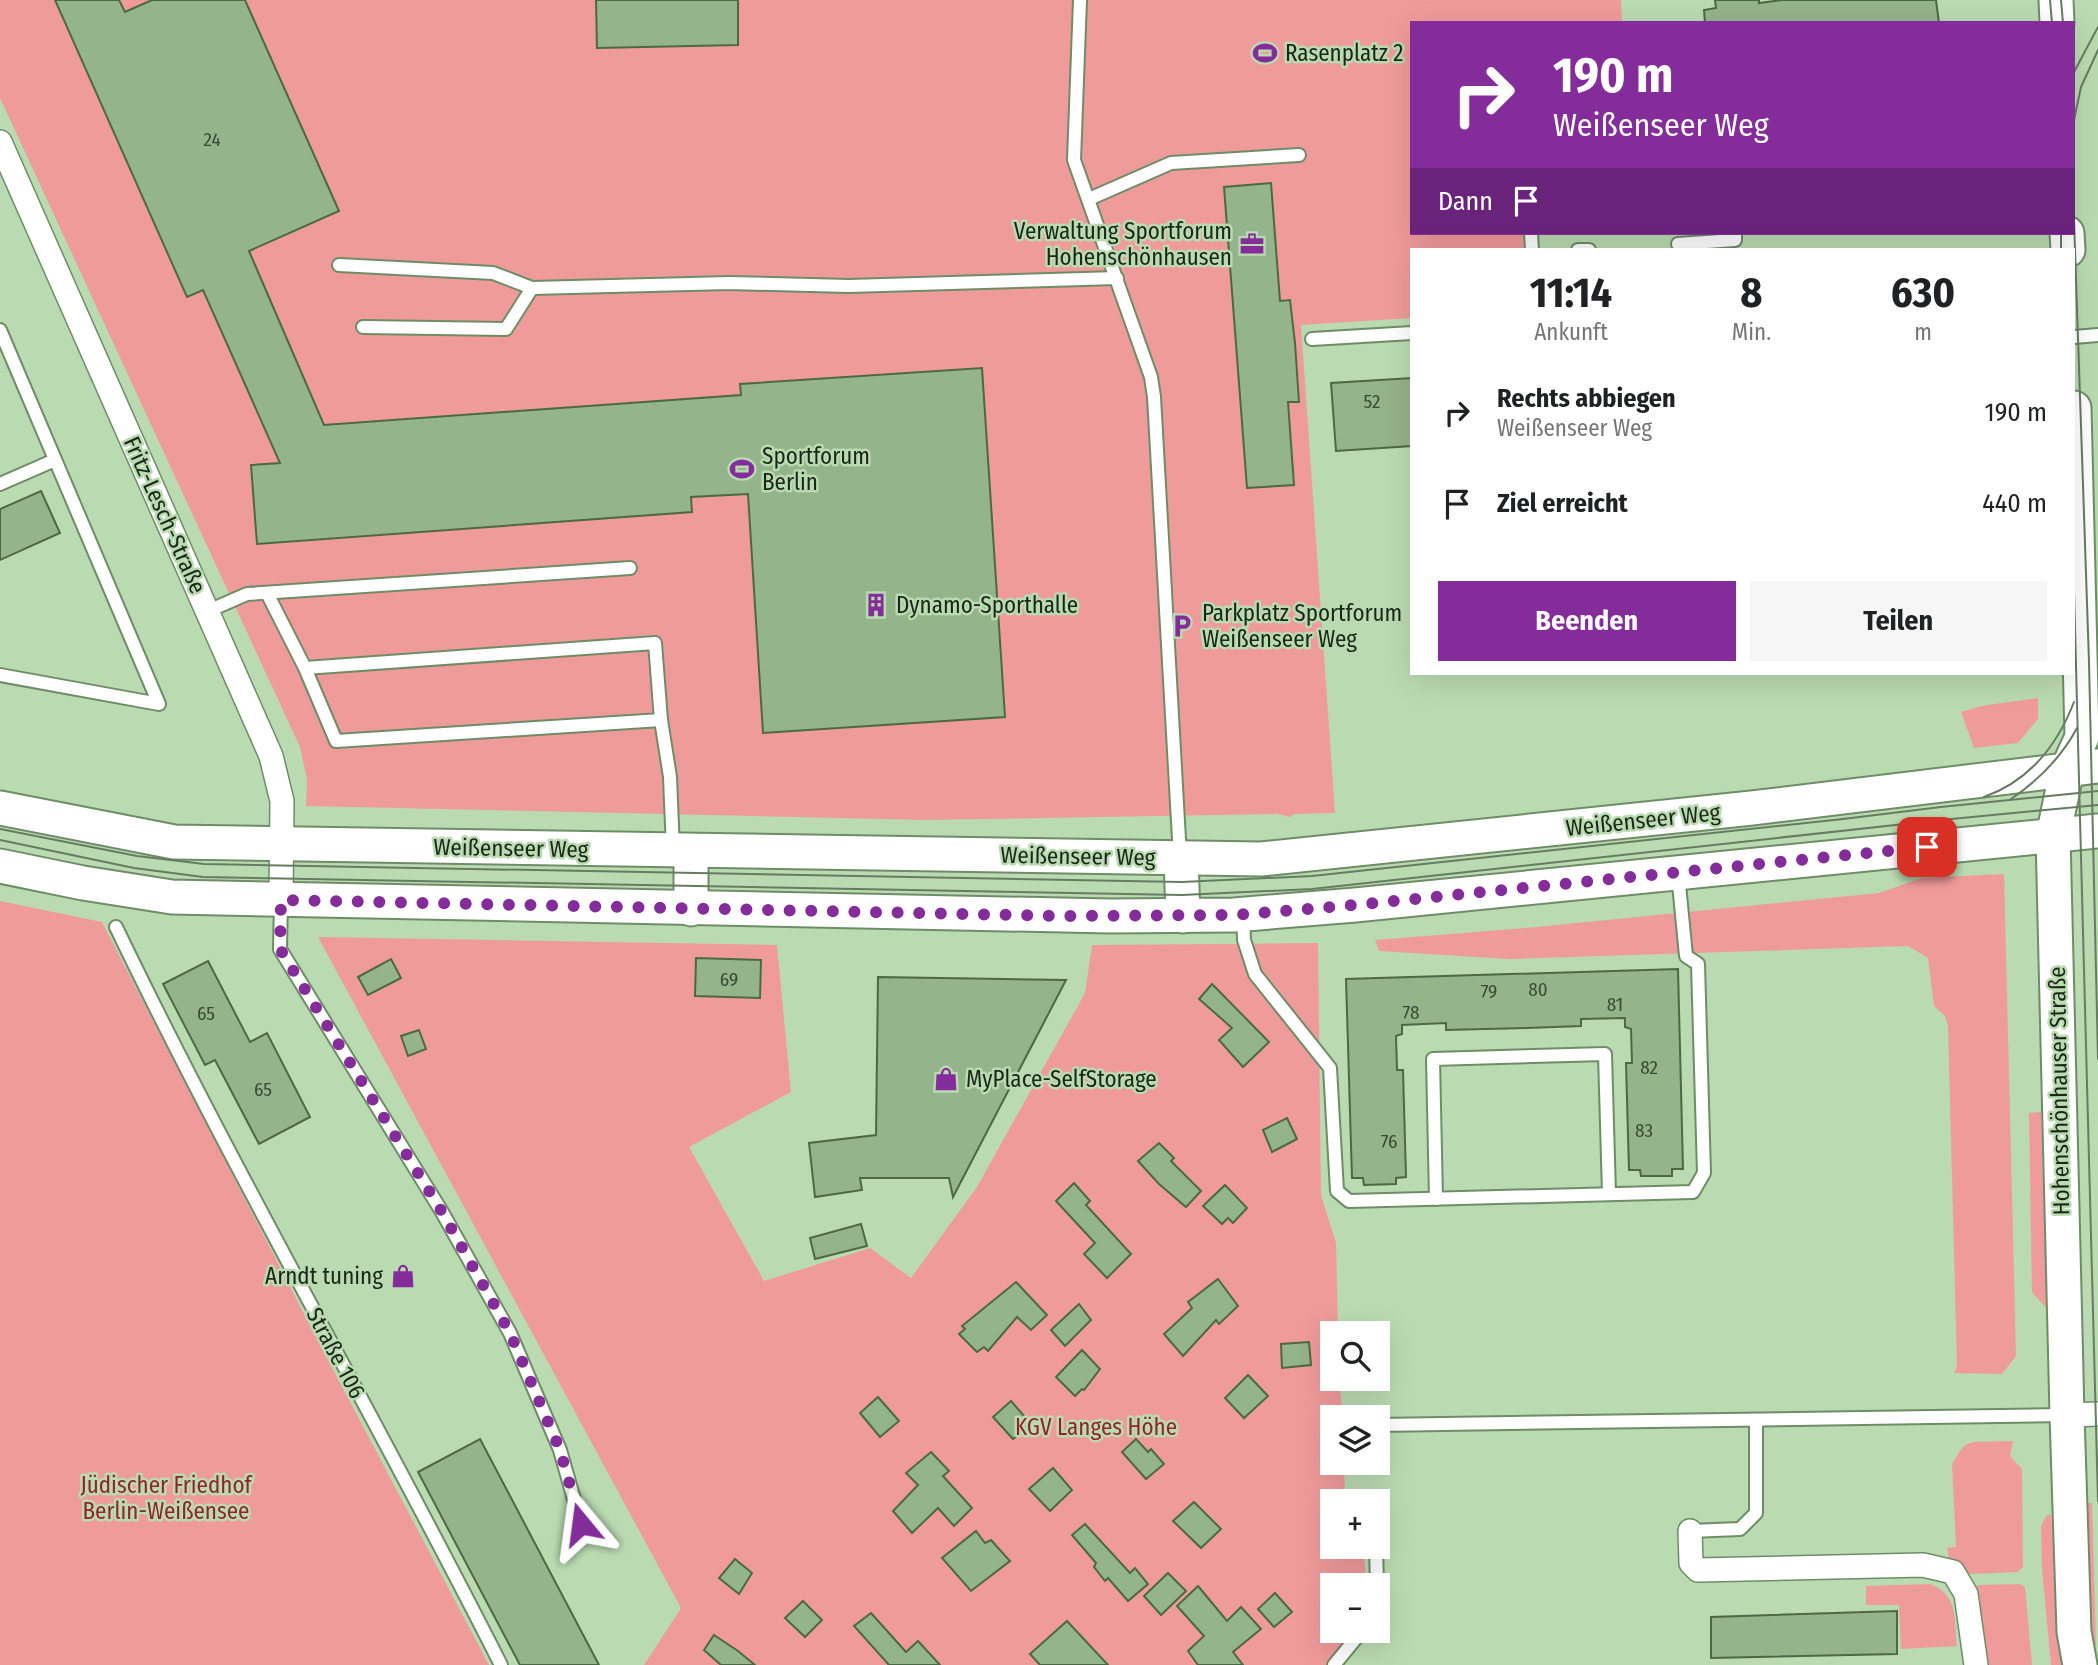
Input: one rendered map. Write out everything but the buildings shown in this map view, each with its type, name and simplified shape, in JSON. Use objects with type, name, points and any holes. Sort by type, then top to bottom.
[{"type":"main road","points":[[2056,0],[2057,21]]},
{"type":"main road","name":"Hohenschönhauser Straße","points":[[2075,430],[2087,759],[2053,836],[2082,1414],[2074,1632],[2080,1665]]},
{"type":"main road","name":"Weißenseer Weg","points":[[0,808],[174,842],[1261,859],[1350,852],[1739,809],[2087,759]]},
{"type":"main road","points":[[0,866],[172,897],[691,909],[1183,916],[1243,914],[2098,831]]},
{"type":"main road","points":[[682,851],[691,909]]},
{"type":"main road","points":[[1181,858],[1183,916]]},
{"type":"street","name":"Fritz-Lesch-Straße","points":[[0,142],[271,756],[282,801],[281,900]]},
{"type":"street","points":[[1690,1531],[1691,1563],[1699,1570],[1923,1565],[1953,1572],[1966,1594],[1976,1665]]},
{"type":"lane","points":[[1080,0],[1074,160],[1151,377],[1154,397],[1181,858]]},
{"type":"lane","points":[[1089,199],[1171,163],[1299,155]]},
{"type":"lane","points":[[1678,244],[1735,240],[1735,235]]},
{"type":"lane","points":[[339,265],[493,273],[531,288],[729,283],[849,286],[1117,278]]},
{"type":"lane","points":[[363,327],[506,329],[531,288]]},
{"type":"lane","points":[[0,330],[159,704],[0,675]]},
{"type":"lane","points":[[1312,340],[1410,333]]},
{"type":"lane","points":[[2075,337],[2098,335]]},
{"type":"lane","points":[[0,484],[55,460]]},
{"type":"lane","points":[[208,611],[247,594],[630,568]]},
{"type":"lane","points":[[267,593],[305,668],[336,741],[661,720]]},
{"type":"lane","points":[[305,668],[655,643],[661,720],[682,851]]},
{"type":"lane","points":[[1243,914],[1244,940],[1255,974],[1330,1068],[1337,1191],[1349,1201],[1693,1192],[1704,1173],[1698,964],[1686,956],[1678,872]]},
{"type":"lane","points":[[281,900],[280,949],[442,1212],[510,1333],[560,1450],[581,1524]]},
{"type":"lane","name":"Straße 106","points":[[116,927],[155,1008],[501,1665]]},
{"type":"lane","points":[[1436,1199],[1433,1059],[1605,1054],[1609,1194]]},
{"type":"lane","points":[[1390,1425],[2082,1414]]},
{"type":"lane","points":[[1690,1531],[1740,1529],[1756,1513],[1756,1420]]},
{"type":"lane","points":[[1334,1665],[1352,1643]]},
{"type":"green space","name":"Sportforum Berlin","points":[[0,0],[1621,0],[1622,21],[1410,21],[1410,235],[1523,235],[1524,248],[1410,248],[1410,318],[1301,325],[1335,813],[1294,814],[1290,817],[1278,814],[926,820],[306,806],[307,779],[300,747],[0,98]]},
{"type":"green space","points":[[2038,698],[2038,719],[2018,743],[1974,748],[1961,712],[1981,706]]},
{"type":"green space","points":[[2004,874],[2016,1356],[2002,1374],[1954,1373],[1957,1366],[1948,1026],[1945,1016],[1934,1006],[1928,958],[1908,946],[1509,959],[1379,951],[1375,940],[1879,893],[1922,878]]},
{"type":"green space","name":"Jüdischer Friedhof Berlin-Weißensee","points":[[0,901],[102,922],[489,1665],[0,1665]]},
{"type":"green space","name":"KGV Langes Höhe","points":[[318,937],[777,945],[791,1092],[689,1147],[764,1281],[870,1248],[911,1278],[977,1187],[1085,993],[1092,945],[1318,943],[1321,1195],[1336,1243],[1338,1321],[1320,1321],[1320,1391],[1340,1391],[1342,1405],[1320,1405],[1320,1475],[1344,1475],[1345,1489],[1320,1489],[1320,1559],[1364,1559],[1366,1573],[1320,1573],[1320,1643],[1344,1643],[1326,1665],[644,1665],[681,1608]]},
{"type":"green space","points":[[2041,1112],[2047,1309],[2032,1292],[2029,1113]]},
{"type":"green space","points":[[2013,1441],[2010,1456],[2022,1469],[2023,1567],[2018,1572],[1969,1574],[1949,1561],[1947,1548],[1956,1547],[1952,1464],[1965,1445],[1973,1442]]},
{"type":"green space","points":[[2082,1503],[2092,1503],[2096,1645],[2090,1645]]},
{"type":"green space","points":[[2051,1514],[2063,1665],[2051,1665],[2042,1569],[2041,1526],[2046,1516]]},
{"type":"green space","points":[[1930,1584],[1946,1595],[1950,1602],[1955,1618],[1957,1646],[1901,1649],[1899,1605],[1866,1605],[1866,1586]]},
{"type":"green space","points":[[2020,1584],[2025,1587],[2032,1665],[1987,1665],[1977,1585]]},
{"type":"tram line","points":[[2050,0],[2052,21]]},
{"type":"tram line","points":[[2061,0],[2063,21]]},
{"type":"tram line","points":[[2075,70],[2098,27]]},
{"type":"tram line","points":[[2075,115],[2081,87],[2098,50]]},
{"type":"tram line","points":[[2061,235],[2061,248]]},
{"type":"tram line","points":[[2075,235],[2075,248]]},
{"type":"tram line","points":[[2075,249],[2089,662],[2098,1059]]},
{"type":"tram line","points":[[2075,628],[2098,1501]]},
{"type":"tram line","points":[[1984,797],[2015,782],[2028,772],[2050,747],[2074,702]]},
{"type":"tram line","points":[[2011,799],[2048,768],[2077,728]]},
{"type":"tram line","points":[[0,829],[137,856],[204,864],[1182,882],[1312,876],[2098,791]]},
{"type":"tram line","points":[[0,840],[134,868],[203,877],[1182,895],[1312,889],[2098,805]]},
{"type":"place","name":"Rasenplatz 2","points":[[1265,53]]},
{"type":"place","name":"Verwaltung Sportforum Hohenschönhausen","points":[[1252,244]]},
{"type":"place","name":"Sportforum Berlin","points":[[742,469]]},
{"type":"place","name":"Dynamo-Sporthalle","points":[[876,605]]},
{"type":"place","name":"Parkplatz Sportforum Weißenseer Weg","points":[[1182,626]]},
{"type":"place","name":"MyPlace-SelfStorage","points":[[946,1079]]},
{"type":"place","name":"Arndt tuning","points":[[403,1276]]},
{"type":"route","points":[[581,1524],[560,1450],[510,1333],[442,1212],[280,949],[281,900],[1063,916],[1234,915],[1927,847]]}]
